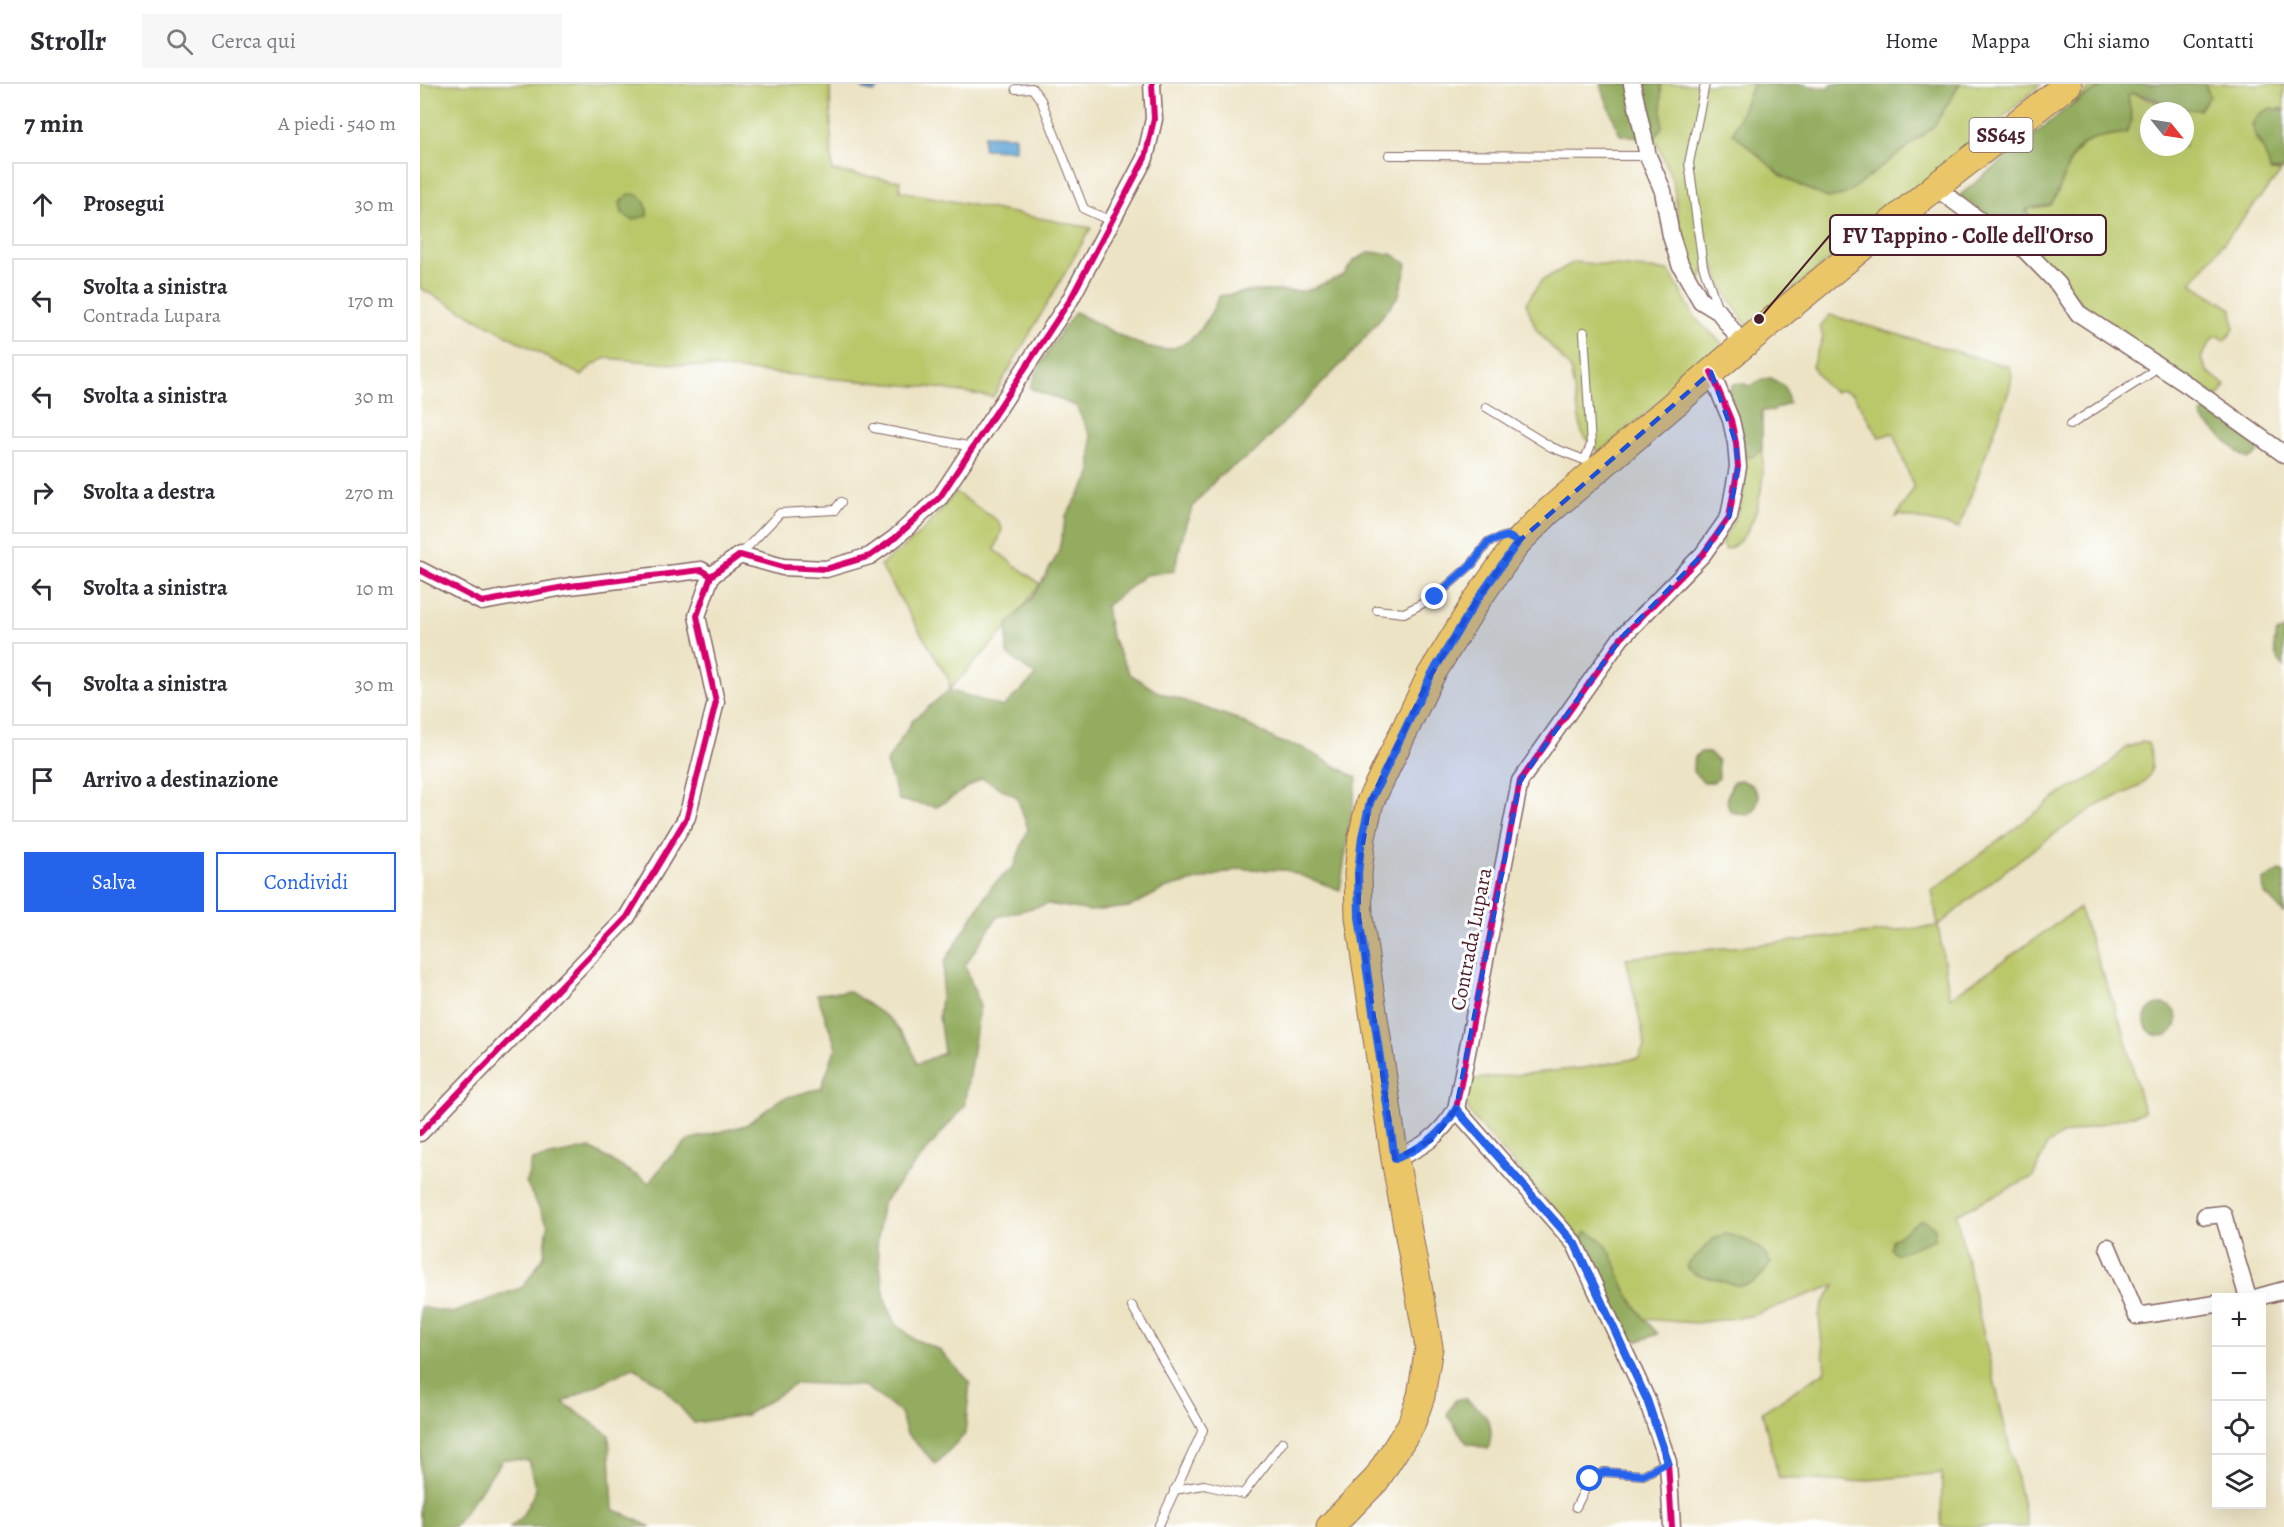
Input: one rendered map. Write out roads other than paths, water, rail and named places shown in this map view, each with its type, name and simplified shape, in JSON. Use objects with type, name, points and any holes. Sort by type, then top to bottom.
[{"type":"main road","name":"SS645","points":[[1330,1527],[1376,1480],[1412,1425],[1421,1396],[1428,1357],[1429,1347],[1395,1159],[1359,917],[1358,873],[1362,837],[1374,793],[1431,675],[1477,600],[1518,542],[1590,465],[1711,372],[1935,187],[2068,84]]},
{"type":"street","points":[[421,1131],[627,917],[687,817],[716,702],[697,616],[711,576],[740,555],[783,567],[826,569],[870,556],[895,538],[940,497],[1070,300],[1147,151],[1154,119],[1152,84]]},
{"type":"street","points":[[1632,84],[1648,156],[1663,191],[1671,236],[1680,264],[1701,301],[1719,312],[1743,345]]},
{"type":"street","points":[[1935,187],[1982,222],[2021,246],[2058,284],[2078,314],[2157,365],[2284,454]]},
{"type":"street","name":"Contrada Lupara","points":[[1456,1109],[1520,781],[1621,638],[1703,554],[1729,517],[1738,467],[1736,443],[1731,420],[1711,372]]},
{"type":"street","points":[[420,570],[482,602],[570,586],[701,570],[711,576]]},
{"type":"street","points":[[1395,1159],[1433,1140],[1445,1127],[1456,1109],[1575,1244],[1647,1400],[1668,1462],[1672,1527]]},
{"type":"street","points":[[2205,1216],[2223,1214],[2247,1293]]},
{"type":"street","points":[[2108,1246],[2137,1316],[2212,1305]]},
{"type":"street","points":[[2266,1295],[2284,1290]]},
{"type":"lane","points":[[1705,84],[1689,164],[1703,266],[1715,293],[1719,312]]},
{"type":"lane","points":[[1016,90],[1032,88],[1041,100],[1084,209],[1111,221]]},
{"type":"lane","points":[[1389,155],[1648,156]]},
{"type":"lane","points":[[1486,406],[1551,447],[1590,465],[1591,445],[1584,332]]},
{"type":"lane","points":[[2070,425],[2148,375],[2157,365]]},
{"type":"lane","points":[[874,428],[974,447]]},
{"type":"lane","points":[[740,555],[780,513],[835,510],[842,502]]},
{"type":"lane","points":[[1377,610],[1404,613],[1435,597],[1472,564],[1488,542],[1507,536],[1518,542]]},
{"type":"lane","points":[[1132,1306],[1203,1430],[1158,1527]]},
{"type":"lane","points":[[1174,1490],[1204,1485],[1243,1494],[1283,1442]]},
{"type":"lane","points":[[1576,1507],[1590,1479],[1604,1472],[1643,1475],[1668,1462]]},
{"type":"water","points":[[859,84],[884,84],[874,92],[864,90]]},
{"type":"water","points":[[984,135],[1015,136],[1015,150],[983,149]]},
{"type":"place","name":"FV Tappino - Colle dell'Orso","points":[[1759,319]]}]
